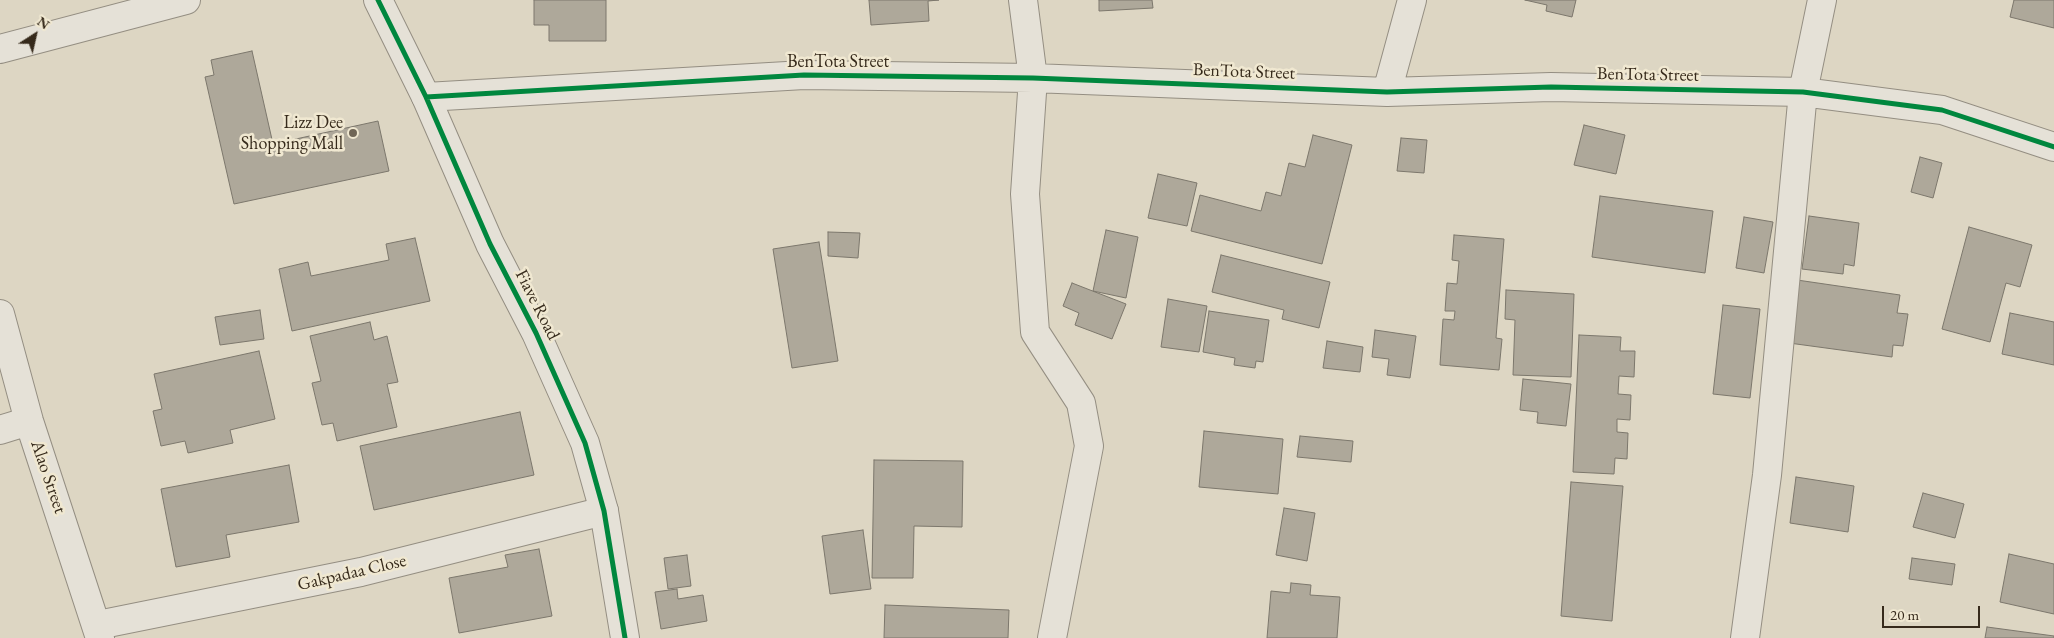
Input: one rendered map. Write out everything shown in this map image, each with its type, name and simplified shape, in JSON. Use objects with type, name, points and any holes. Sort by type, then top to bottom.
[{"type":"street","points":[[0,49],[186,0]]},
{"type":"street","name":"Fiave Road","points":[[378,0],[426,97],[490,244],[536,333],[585,444],[604,511],[625,638]]},
{"type":"street","points":[[1023,0],[1033,78],[1025,194],[1035,332],[1081,403],[1090,446],[1052,638]]},
{"type":"street","points":[[1388,92],[1412,0]]},
{"type":"street","points":[[1745,638],[1767,475],[1803,92],[1822,0]]},
{"type":"street","name":"BenTota Street","points":[[426,97],[804,75],[1033,78],[1388,92],[1551,87],[1803,92],[1942,110],[2054,148]]},
{"type":"street","name":"Alao Street","points":[[0,314],[29,421],[99,632]]},
{"type":"street","points":[[0,430],[29,421]]},
{"type":"street","name":"Gakpadaa Close","points":[[99,632],[361,572],[604,511]]},
{"type":"building","points":[[534,0],[606,0],[606,41],[549,41],[549,25],[534,25]]},
{"type":"building","points":[[869,0],[939,0],[928,1],[929,21],[871,25]]},
{"type":"building","points":[[1099,0],[1152,0],[1153,8],[1099,11]]},
{"type":"building","points":[[1525,0],[1576,0],[1572,17],[1546,11],[1547,5]]},
{"type":"building","points":[[2014,0],[2054,0],[2054,28],[2010,17]]},
{"type":"building","name":"Lizz Dee Shopping Mall","points":[[252,51],[273,144],[378,121],[389,171],[234,204],[205,77],[214,75],[211,60]]},
{"type":"building","points":[[1584,125],[1625,135],[1616,174],[1574,165]]},
{"type":"building","points":[[1313,135],[1352,145],[1322,264],[1191,231],[1200,195],[1261,211],[1266,192],[1281,196],[1289,163],[1305,167]]},
{"type":"building","points":[[1401,138],[1427,140],[1424,173],[1397,171]]},
{"type":"building","points":[[1920,157],[1942,163],[1933,198],[1911,192]]},
{"type":"building","points":[[1158,174],[1197,183],[1187,226],[1148,218]]},
{"type":"building","points":[[1600,196],[1713,211],[1705,273],[1592,257]]},
{"type":"building","points":[[1809,216],[1859,223],[1854,266],[1844,264],[1843,274],[1802,269]]},
{"type":"building","points":[[1744,217],[1773,222],[1764,273],[1736,268]]},
{"type":"building","points":[[1969,227],[2032,245],[2020,287],[2006,283],[1990,342],[1942,329]]},
{"type":"building","points":[[1106,230],[1138,237],[1126,298],[1093,291]]},
{"type":"building","points":[[828,232],[860,233],[858,258],[828,256]]},
{"type":"building","points":[[1454,235],[1504,239],[1496,338],[1502,339],[1499,370],[1440,365],[1443,319],[1454,320],[1455,311],[1445,311],[1447,283],[1457,284],[1459,261],[1452,260]]},
{"type":"building","points":[[415,238],[430,301],[292,331],[279,269],[308,262],[311,276],[389,260],[386,244]]},
{"type":"building","points":[[819,242],[838,361],[792,368],[773,249]]},
{"type":"building","points":[[1221,255],[1330,282],[1319,328],[1282,319],[1284,310],[1212,292]]},
{"type":"building","points":[[1797,280],[1900,295],[1897,313],[1908,314],[1903,346],[1893,345],[1892,357],[1789,343]]},
{"type":"building","points":[[1072,283],[1126,304],[1112,339],[1075,325],[1079,313],[1063,306]]},
{"type":"building","points":[[1506,290],[1574,294],[1571,377],[1513,375],[1515,320],[1505,319]]},
{"type":"building","points":[[1168,299],[1207,306],[1199,352],[1161,347]]},
{"type":"building","points":[[1723,305],[1760,309],[1750,398],[1713,394]]},
{"type":"building","points":[[260,310],[264,339],[220,345],[215,317]]},
{"type":"building","points":[[1209,311],[1269,320],[1263,362],[1256,361],[1255,368],[1234,365],[1235,358],[1203,352]]},
{"type":"building","points":[[2010,313],[2054,322],[2054,365],[2002,354]]},
{"type":"building","points":[[370,322],[374,340],[387,336],[398,382],[387,384],[397,427],[337,441],[333,423],[322,425],[312,383],[321,381],[310,336]]},
{"type":"building","points":[[1375,330],[1416,336],[1410,378],[1387,375],[1389,359],[1372,357]]},
{"type":"building","points":[[1579,335],[1621,337],[1620,351],[1635,351],[1634,377],[1619,376],[1618,394],[1631,395],[1630,420],[1617,419],[1617,432],[1628,433],[1627,459],[1615,458],[1614,474],[1573,472]]},
{"type":"building","points":[[1327,341],[1363,347],[1360,372],[1323,368]]},
{"type":"building","points":[[259,351],[275,419],[230,430],[233,443],[188,453],[185,441],[161,446],[153,411],[162,409],[154,374]]},
{"type":"building","points":[[1523,379],[1571,384],[1566,426],[1537,423],[1538,412],[1520,410]]},
{"type":"building","points":[[520,412],[534,475],[374,510],[360,446]]},
{"type":"building","points":[[1204,431],[1283,439],[1278,494],[1199,487]]},
{"type":"building","points":[[1300,436],[1353,441],[1351,462],[1297,457]]},
{"type":"building","points":[[874,460],[963,461],[962,527],[914,526],[913,578],[872,578]]},
{"type":"building","points":[[289,465],[299,522],[226,535],[230,557],[176,567],[161,489]]},
{"type":"building","points":[[1796,477],[1854,486],[1848,532],[1790,523]]},
{"type":"building","points":[[1571,482],[1623,486],[1612,621],[1561,616]]},
{"type":"building","points":[[1923,493],[1964,504],[1955,538],[1913,527]]},
{"type":"building","points":[[1284,508],[1315,513],[1307,561],[1276,555]]},
{"type":"building","points":[[863,530],[871,589],[830,594],[822,536]]},
{"type":"building","points":[[539,549],[552,616],[459,633],[449,578],[508,567],[505,555]]},
{"type":"building","points":[[2009,554],[2054,564],[2054,614],[2000,602]]},
{"type":"building","points":[[687,555],[691,586],[668,589],[664,558]]},
{"type":"building","points":[[1912,558],[1955,564],[1952,585],[1909,579]]},
{"type":"building","points":[[1291,583],[1311,585],[1310,595],[1340,597],[1337,638],[1267,638],[1271,591],[1290,593]]},
{"type":"building","points":[[677,589],[678,599],[703,595],[707,621],[661,629],[655,592]]},
{"type":"building","points":[[885,605],[1009,610],[1008,638],[884,638]]},
{"type":"building","points":[[1987,627],[2054,636],[2054,638],[1985,638]]},
{"type":"cycle path","points":[[378,0],[426,97],[490,244],[536,333],[585,443],[604,511],[625,638]]},
{"type":"cycle path","points":[[426,97],[804,75],[1033,78],[1387,92],[1551,87],[1803,92],[1942,110],[2054,147]]},
{"type":"place","name":"Lizz Dee Shopping Mall","points":[[353,133]]}]
